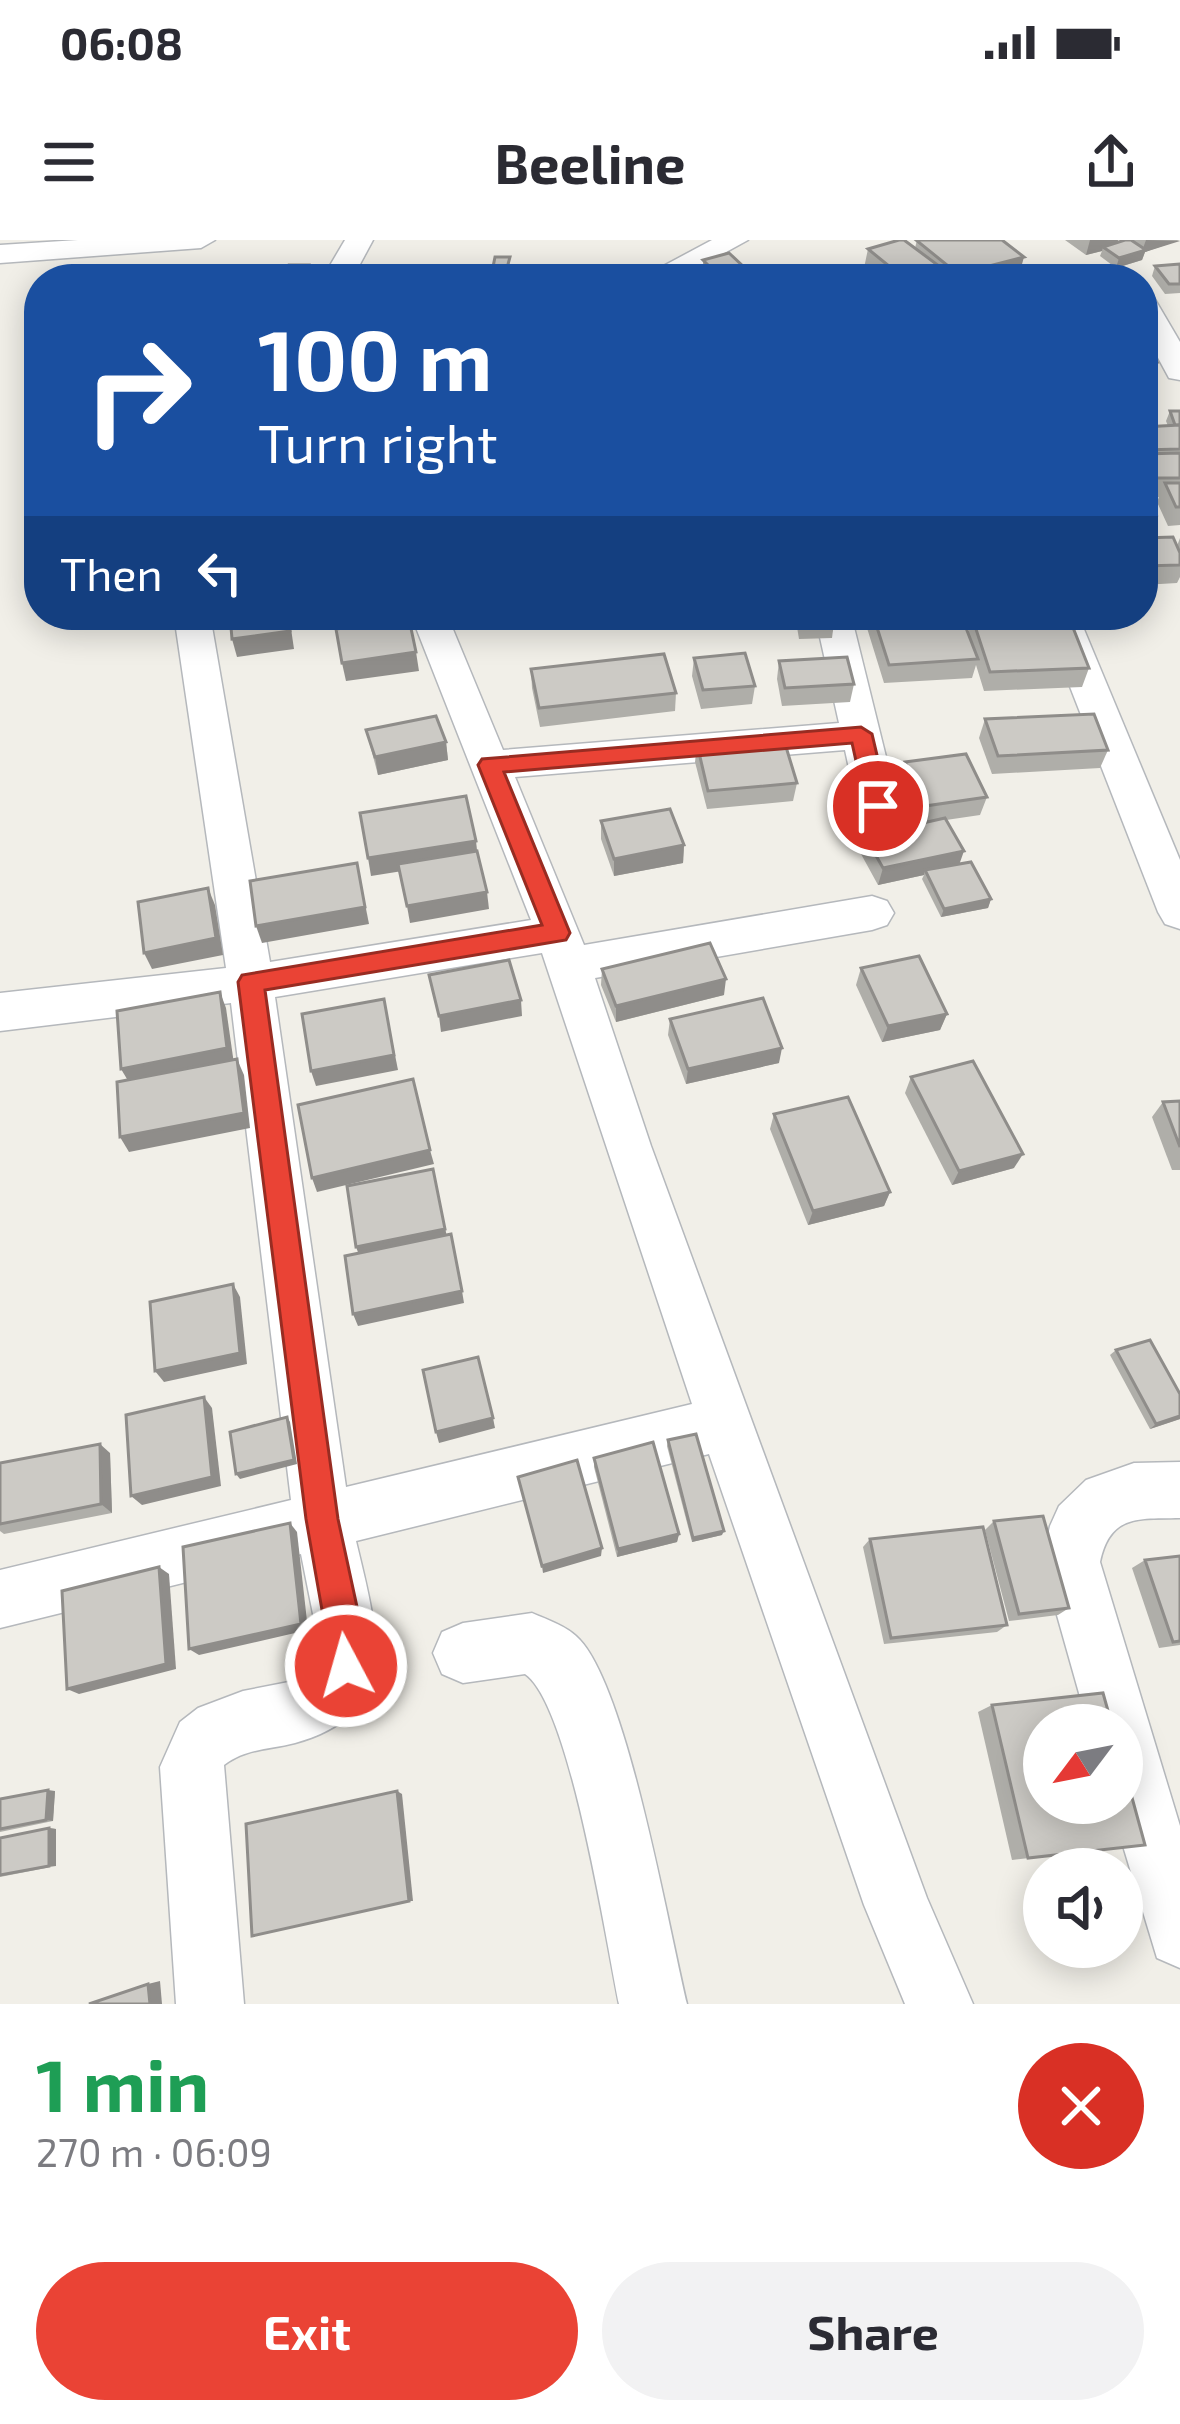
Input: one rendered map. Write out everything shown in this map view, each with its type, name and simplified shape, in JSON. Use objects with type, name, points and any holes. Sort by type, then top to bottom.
[{"type":"street","points":[[0,254],[201,240]]},
{"type":"street","points":[[685,264],[734,240]]},
{"type":"street","points":[[136,244],[139,264]]},
{"type":"street","points":[[1162,342],[1180,371]]},
{"type":"street","points":[[194,630],[251,982],[322,1519],[345,1630],[346,1666],[335,1694],[313,1708],[224,1725],[194,1750],[190,1767],[210,2004]]},
{"type":"street","points":[[435,630],[563,949],[897,1905],[939,2004]]},
{"type":"street","points":[[837,630],[886,842]]},
{"type":"street","points":[[1066,630],[1180,912]]},
{"type":"street","points":[[490,765],[861,734]]},
{"type":"street","points":[[0,1012],[872,914]]},
{"type":"street","points":[[0,1600],[726,1423]]},
{"type":"street","points":[[1113,1704],[1071,1562],[1079,1526],[1106,1500],[1134,1491],[1180,1490]]},
{"type":"street","points":[[464,1653],[532,1643],[559,1660],[595,1747],[653,2004]]},
{"type":"street","points":[[1143,1808],[1180,1935]]},
{"type":"building","points":[[904,240],[936,264],[886,264],[868,249]]},
{"type":"building","points":[[916,240],[1002,240],[1024,257],[997,264],[946,264]]},
{"type":"building","points":[[1125,240],[1146,250],[1119,258],[1103,247]]},
{"type":"building","points":[[729,253],[741,264],[707,264],[703,260]]},
{"type":"building","points":[[495,257],[510,257],[508,264],[494,264]]},
{"type":"building","points":[[1180,264],[1180,284],[1169,284],[1158,266]]},
{"type":"building","points":[[1170,411],[1180,411],[1180,425],[1175,425]]},
{"type":"building","points":[[1180,425],[1180,449],[1158,450],[1158,426]]},
{"type":"building","points":[[1180,453],[1180,478],[1158,478],[1158,454]]},
{"type":"building","points":[[1165,483],[1180,483],[1180,507],[1176,507]]},
{"type":"building","points":[[1173,537],[1180,565],[1158,566],[1158,538]]},
{"type":"building","points":[[231,630],[290,630],[290,631],[232,639]]},
{"type":"building","points":[[336,630],[411,630],[416,652],[342,663]]},
{"type":"building","points":[[878,630],[967,630],[978,659],[889,665]]},
{"type":"building","points":[[976,630],[1074,630],[1089,668],[990,672]]},
{"type":"building","points":[[745,653],[755,686],[703,690],[694,658]]},
{"type":"building","points":[[664,654],[676,693],[539,708],[531,669]]},
{"type":"building","points":[[847,657],[854,684],[785,688],[779,661]]},
{"type":"building","points":[[1094,714],[1108,750],[998,756],[985,719]]},
{"type":"building","points":[[436,716],[446,742],[375,757],[366,730]]},
{"type":"building","points":[[783,737],[797,783],[708,791],[697,744]]},
{"type":"building","points":[[966,754],[987,797],[925,806],[905,762]]},
{"type":"building","points":[[466,796],[476,841],[368,858],[360,813]]},
{"type":"building","points":[[670,809],[684,845],[614,859],[601,821]]},
{"type":"building","points":[[945,818],[964,851],[883,868],[865,836]]},
{"type":"building","points":[[477,851],[487,892],[407,906],[398,864]]},
{"type":"building","points":[[971,862],[991,899],[944,909],[925,870]]},
{"type":"building","points":[[357,863],[365,907],[256,926],[250,881]]},
{"type":"building","points":[[208,888],[216,938],[144,953],[138,902]]},
{"type":"building","points":[[710,943],[726,979],[616,1006],[602,969]]},
{"type":"building","points":[[919,956],[947,1014],[888,1026],[861,968]]},
{"type":"building","points":[[509,960],[521,1000],[439,1016],[429,975]]},
{"type":"building","points":[[220,992],[227,1048],[121,1069],[117,1011]]},
{"type":"building","points":[[763,998],[782,1048],[688,1069],[670,1019]]},
{"type":"building","points":[[384,999],[394,1055],[311,1071],[302,1014]]},
{"type":"building","points":[[237,1059],[244,1113],[120,1137],[117,1082]]},
{"type":"building","points":[[973,1061],[1023,1154],[959,1171],[911,1077]]},
{"type":"building","points":[[413,1079],[430,1150],[312,1178],[298,1105]]},
{"type":"building","points":[[848,1097],[890,1192],[813,1211],[774,1114]]},
{"type":"building","points":[[1180,1101],[1180,1147],[1163,1102]]},
{"type":"building","points":[[433,1169],[445,1229],[356,1247],[347,1186]]},
{"type":"building","points":[[451,1234],[462,1291],[353,1314],[345,1256]]},
{"type":"building","points":[[233,1284],[240,1353],[155,1371],[150,1302]]},
{"type":"building","points":[[1150,1340],[1180,1394],[1180,1416],[1156,1424],[1116,1350]]},
{"type":"building","points":[[478,1357],[493,1418],[436,1432],[423,1370]]},
{"type":"building","points":[[204,1397],[212,1477],[131,1496],[126,1415]]},
{"type":"building","points":[[287,1417],[294,1460],[236,1474],[230,1432]]},
{"type":"building","points":[[696,1434],[724,1531],[693,1538],[668,1440]]},
{"type":"building","points":[[653,1442],[679,1534],[618,1549],[594,1458]]},
{"type":"building","points":[[100,1444],[101,1504],[0,1524],[0,1463]]},
{"type":"building","points":[[577,1460],[602,1548],[542,1566],[518,1477]]},
{"type":"building","points":[[1043,1516],[1069,1608],[1019,1614],[994,1521]]},
{"type":"building","points":[[290,1523],[301,1624],[189,1649],[183,1547]]},
{"type":"building","points":[[983,1527],[1007,1625],[891,1638],[870,1539]]},
{"type":"building","points":[[1180,1556],[1180,1641],[1173,1642],[1145,1560]]},
{"type":"building","points":[[159,1567],[166,1664],[67,1689],[62,1591]]},
{"type":"building","points":[[1103,1693],[1106,1704],[1023,1704],[1023,1824],[1139,1824],[1145,1845],[1026,1848],[992,1705]]},
{"type":"building","points":[[48,1790],[46,1820],[0,1829],[0,1799]]},
{"type":"building","points":[[397,1791],[409,1901],[252,1936],[246,1824]]},
{"type":"building","points":[[49,1828],[49,1866],[0,1875],[0,1838]]},
{"type":"building","points":[[148,1984],[150,2004],[89,2004]]},
{"type":"route","points":[[346,1666],[345,1630],[322,1519],[251,982],[557,933],[490,765],[861,734],[878,806]]}]
